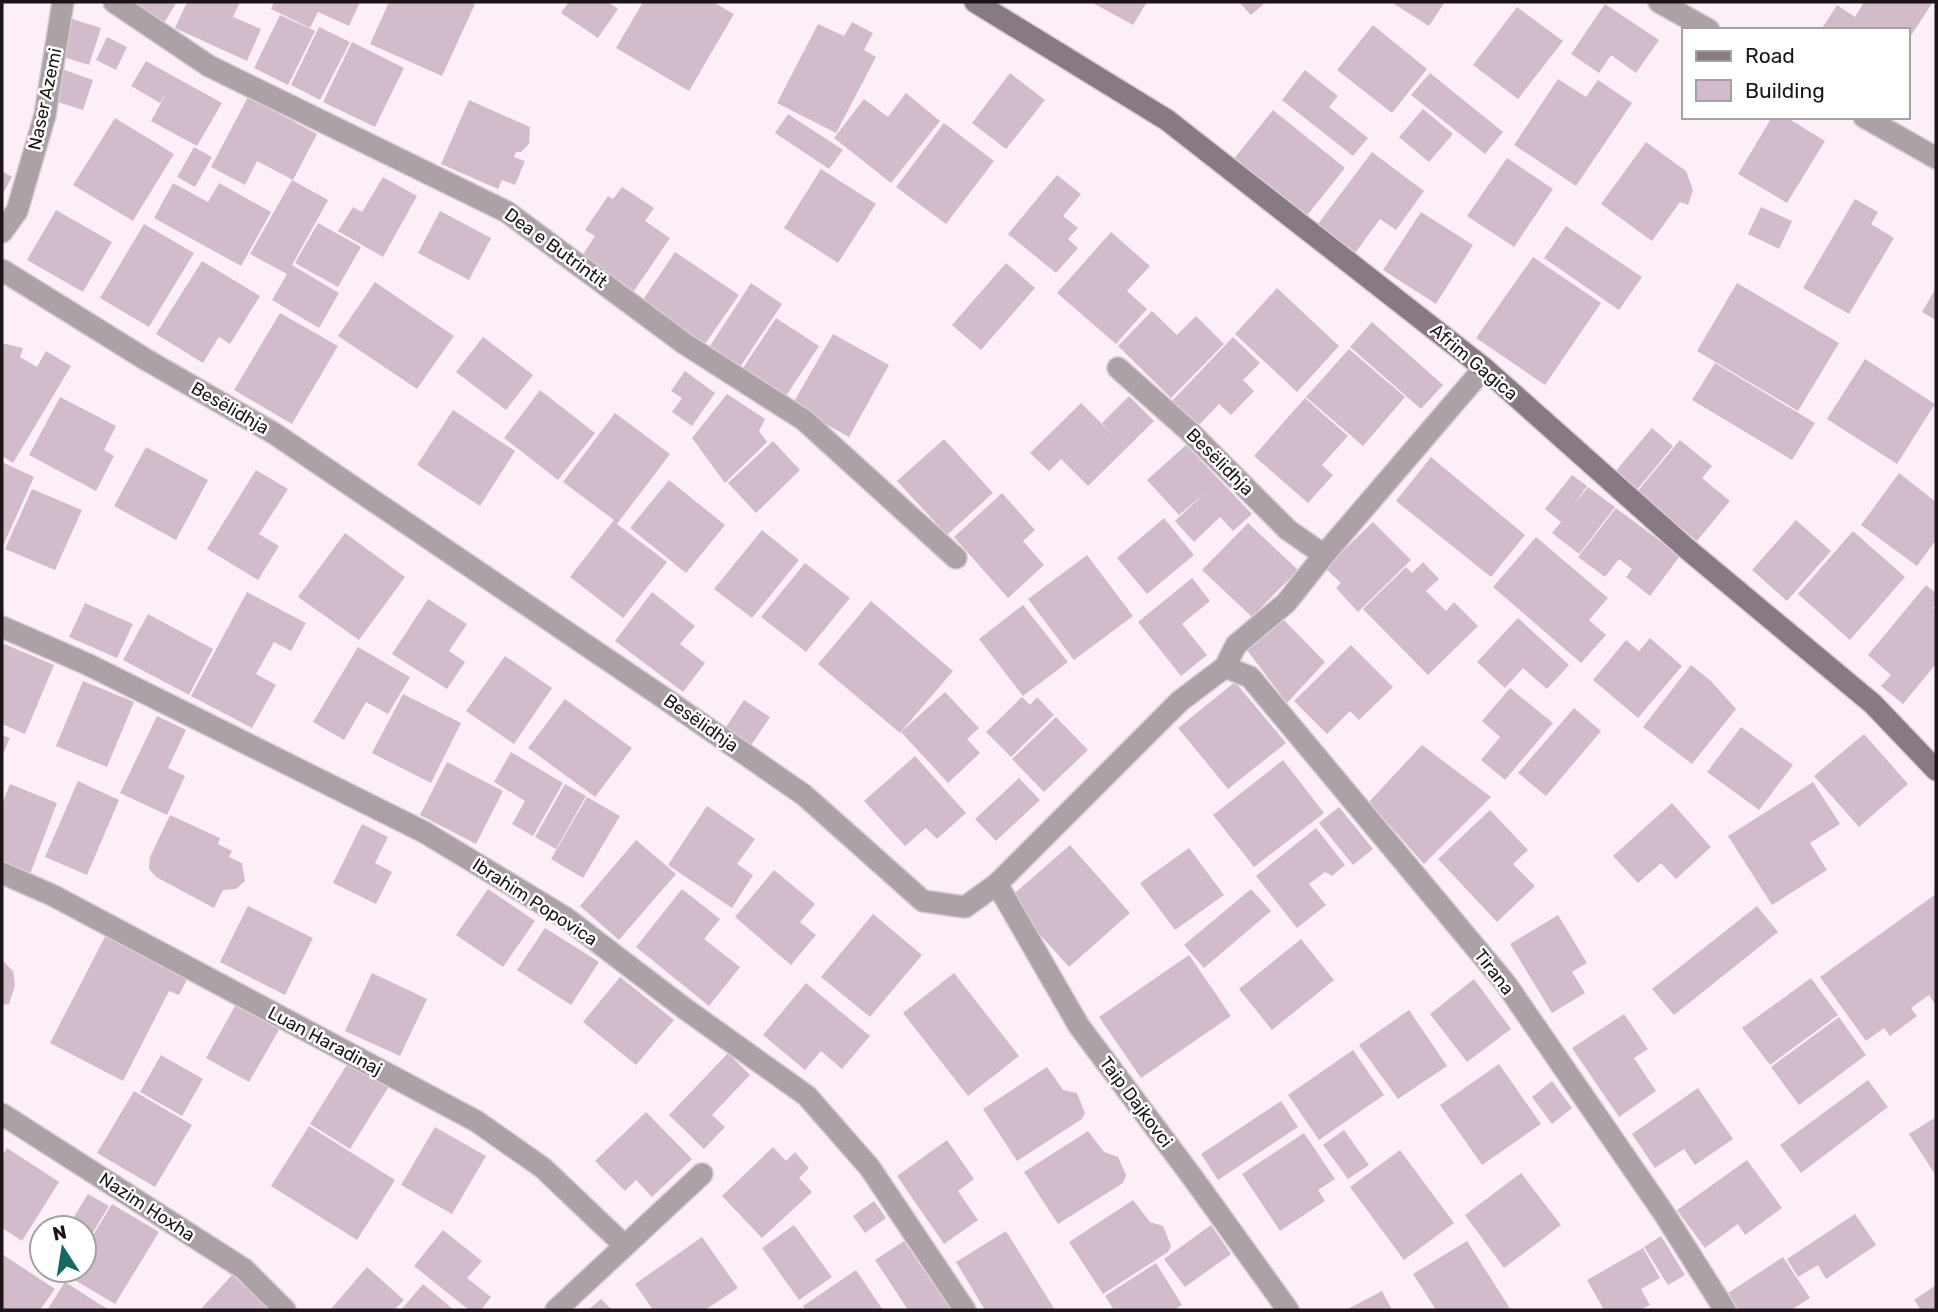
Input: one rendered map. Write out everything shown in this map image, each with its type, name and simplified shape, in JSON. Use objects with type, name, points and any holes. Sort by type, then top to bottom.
[{"type":"street","name":"Naser Azemi","points":[[2,232],[17,211],[45,116],[63,2]]},
{"type":"street","name":"Dea e Butrintit","points":[[114,2],[209,66],[507,212],[685,344],[804,420],[956,558]]},
{"type":"street","name":"Afrim Gagica","points":[[975,2],[1167,120],[1484,368],[1686,548],[1873,704],[1936,770]]},
{"type":"street","points":[[1659,2],[1705,28]]},
{"type":"street","points":[[1868,119],[1936,158]]},
{"type":"street","name":"Besëlidhja","points":[[2,270],[145,359],[275,433],[664,698],[804,795],[923,901],[965,907],[997,884],[1180,701],[1225,667],[1236,645],[1286,603],[1484,368]]},
{"type":"street","name":"Besëlidhja","points":[[1118,368],[1190,432],[1288,530],[1324,555]]},
{"type":"street","name":"Ibrahim Popovica","points":[[2,627],[87,663],[424,832],[566,918],[684,1008],[807,1096],[870,1168],[965,1310]]},
{"type":"street","name":"Tirana","points":[[1225,667],[1250,677],[1506,984],[1665,1215],[1725,1310]]},
{"type":"street","name":"Luan Haradinaj","points":[[2,873],[66,903],[476,1121],[543,1168],[624,1245]]},
{"type":"street","name":"Taip Dajkovci","points":[[997,884],[1079,1026],[1288,1310]]},
{"type":"street","name":"Nazim Hoxha","points":[[2,1114],[244,1269],[285,1310]]},
{"type":"street","points":[[556,1310],[702,1174]]},
{"type":"building","points":[[131,2],[177,2],[164,23]]},
{"type":"building","points":[[187,2],[240,2],[233,17],[261,29],[247,61],[175,28]]},
{"type":"building","points":[[274,2],[360,2],[349,26],[318,12],[310,28],[271,9]]},
{"type":"building","points":[[389,2],[475,4],[442,76],[370,44]]},
{"type":"building","points":[[569,2],[608,2],[618,9],[598,38],[561,13]]},
{"type":"building","points":[[643,2],[713,2],[734,14],[689,91],[616,48]]},
{"type":"building","points":[[1091,2],[1147,2],[1133,25]]},
{"type":"building","points":[[1239,2],[1266,2],[1251,15]]},
{"type":"building","points":[[1445,2],[1429,26],[1394,4]]},
{"type":"building","points":[[1864,2],[1933,2],[1910,37],[1910,28],[1822,28],[1837,5],[1855,17]]},
{"type":"building","points":[[1605,4],[1659,40],[1636,73],[1611,55],[1599,73],[1571,54]]},
{"type":"building","points":[[1517,7],[1563,41],[1518,99],[1473,65]]},
{"type":"building","points":[[280,15],[315,31],[288,85],[254,68]]},
{"type":"building","points":[[69,18],[101,28],[89,65],[57,55]]},
{"type":"building","points":[[852,22],[873,33],[864,50],[876,57],[836,133],[777,103],[818,24],[844,36]]},
{"type":"building","points":[[1373,25],[1427,69],[1392,113],[1337,70]]},
{"type":"building","points":[[319,27],[350,42],[320,100],[291,85]]},
{"type":"building","points":[[107,37],[127,47],[116,70],[96,60]]},
{"type":"building","points":[[352,42],[404,68],[375,127],[323,102]]},
{"type":"building","points":[[146,61],[222,103],[197,146],[151,121],[167,92],[160,103],[131,86]]},
{"type":"building","points":[[59,68],[93,80],[83,110],[48,99]]},
{"type":"building","points":[[1305,70],[1338,96],[1329,107],[1368,138],[1353,156],[1282,100]]},
{"type":"building","points":[[1010,73],[1045,100],[1006,149],[972,123]]},
{"type":"building","points":[[1430,73],[1503,132],[1485,154],[1411,95]]},
{"type":"building","points":[[1558,79],[1586,97],[1598,80],[1632,103],[1576,186],[1514,145]]},
{"type":"building","points":[[906,93],[940,121],[891,183],[834,138],[864,99],[888,117]]},
{"type":"building","points":[[248,97],[317,134],[293,180],[257,161],[245,185],[211,167]]},
{"type":"building","points":[[469,100],[530,127],[529,144],[521,152],[516,152],[514,157],[525,161],[515,185],[502,180],[498,189],[441,164]]},
{"type":"building","points":[[1423,109],[1453,134],[1429,162],[1399,137]]},
{"type":"building","points":[[1273,110],[1345,168],[1305,218],[1233,160]]},
{"type":"building","points":[[788,114],[843,150],[829,169],[775,133]]},
{"type":"building","points":[[115,118],[174,154],[133,221],[73,185]]},
{"type":"building","points":[[1771,119],[1789,119],[1825,141],[1787,203],[1738,174]]},
{"type":"building","points":[[944,123],[994,161],[946,224],[896,187]]},
{"type":"building","points":[[1646,142],[1686,171],[1693,190],[1688,205],[1680,202],[1652,241],[1601,204]]},
{"type":"building","points":[[194,147],[212,157],[195,187],[177,177]]},
{"type":"building","points":[[1372,152],[1424,191],[1396,230],[1380,219],[1353,256],[1315,228]]},
{"type":"building","points":[[1507,158],[1553,189],[1514,247],[1467,216]]},
{"type":"building","points":[[821,169],[876,204],[838,263],[784,228]]},
{"type":"building","points":[[2,171],[12,177],[2,195]]},
{"type":"building","points":[[1057,175],[1081,194],[1063,216],[1078,228],[1068,239],[1078,248],[1056,273],[1008,234]]},
{"type":"building","points":[[383,177],[417,196],[383,257],[338,231],[353,207],[362,212]]},
{"type":"building","points":[[292,180],[328,200],[292,265],[339,293],[319,328],[272,300],[287,274],[250,254]]},
{"type":"building","points":[[173,183],[208,202],[219,183],[271,212],[241,266],[154,218]]},
{"type":"building","points":[[622,187],[654,208],[645,221],[670,238],[634,291],[582,256],[595,236],[585,230],[608,196],[613,199]]},
{"type":"building","points":[[1855,199],[1878,212],[1871,224],[1894,238],[1849,314],[1803,288]]},
{"type":"building","points":[[1761,207],[1792,221],[1779,249],[1748,234]]},
{"type":"building","points":[[56,210],[112,242],[83,292],[27,260]]},
{"type":"building","points":[[440,211],[491,238],[469,280],[418,253]]},
{"type":"building","points":[[1421,212],[1473,245],[1436,304],[1383,270]]},
{"type":"building","points":[[318,223],[361,247],[338,287],[295,263]]},
{"type":"building","points":[[144,224],[194,253],[149,327],[100,298]]},
{"type":"building","points":[[1566,226],[1642,277],[1619,310],[1544,258]]},
{"type":"building","points":[[1111,232],[1150,266],[1127,291],[1147,309],[1116,344],[1057,293]]},
{"type":"building","points":[[675,252],[739,295],[705,344],[642,301]]},
{"type":"building","points":[[1533,257],[1601,303],[1545,385],[1476,338]]},
{"type":"building","points":[[202,261],[260,296],[230,344],[219,337],[203,363],[156,334]]},
{"type":"building","points":[[1006,263],[1035,288],[981,350],[952,325]]},
{"type":"building","points":[[375,282],[454,336],[417,389],[338,336]]},
{"type":"building","points":[[751,283],[782,304],[740,367],[710,346]]},
{"type":"building","points":[[1737,283],[1839,343],[1798,411],[1697,351]]},
{"type":"building","points":[[1277,288],[1339,346],[1297,392],[1235,334]]},
{"type":"building","points":[[1936,288],[1936,320],[1922,312]]},
{"type":"building","points":[[1152,311],[1177,335],[1196,316],[1224,344],[1171,398],[1118,346]]},
{"type":"building","points":[[280,313],[338,346],[292,424],[234,390]]},
{"type":"building","points":[[776,318],[819,346],[786,396],[743,368]]},
{"type":"building","points":[[1372,322],[1443,385],[1421,409],[1350,347]]},
{"type":"building","points":[[833,334],[889,365],[849,437],[792,405]]},
{"type":"building","points":[[483,337],[533,375],[506,410],[456,372]]},
{"type":"building","points":[[1233,337],[1260,363],[1243,380],[1254,391],[1231,415],[1219,404],[1198,426],[1172,401]]},
{"type":"building","points":[[2,343],[23,348],[20,357],[37,367],[46,351],[71,366],[13,463],[2,456]]},
{"type":"building","points":[[1349,349],[1405,397],[1363,446],[1306,397]]},
{"type":"building","points":[[1865,359],[1935,404],[1897,464],[1827,419]]},
{"type":"building","points":[[1715,363],[1815,423],[1792,460],[1692,400]]},
{"type":"building","points":[[685,371],[715,393],[692,426],[672,412],[682,398],[671,391]]},
{"type":"building","points":[[540,390],[595,433],[558,480],[504,438]]},
{"type":"building","points":[[727,394],[765,419],[759,431],[767,442],[725,483],[692,438]]},
{"type":"building","points":[[1129,396],[1154,421],[1088,486],[1061,459],[1049,471],[1030,453],[1081,403],[1115,437],[1102,423]]},
{"type":"building","points":[[60,397],[116,426],[104,450],[114,456],[96,491],[29,455]]},
{"type":"building","points":[[1305,398],[1348,436],[1322,465],[1333,475],[1308,503],[1254,456]]},
{"type":"building","points":[[453,410],[515,451],[480,506],[417,465]]},
{"type":"building","points":[[615,413],[670,454],[617,524],[667,562],[623,618],[570,577],[614,520],[563,482]]},
{"type":"building","points":[[1652,428],[1673,446],[1636,491],[1614,473]]},
{"type":"building","points":[[944,439],[993,493],[947,535],[897,481]]},
{"type":"building","points":[[1680,440],[1712,466],[1702,478],[1730,501],[1697,541],[1637,492]]},
{"type":"building","points":[[773,441],[800,470],[756,513],[728,483]]},
{"type":"building","points":[[1186,445],[1252,514],[1233,531],[1220,517],[1194,542],[1175,521],[1205,493],[1179,515],[1147,480]]},
{"type":"building","points":[[146,447],[208,480],[176,540],[114,506]]},
{"type":"building","points":[[1431,457],[1525,535],[1491,577],[1396,501]]},
{"type":"building","points":[[2,462],[34,477],[2,548]]},
{"type":"building","points":[[256,470],[288,489],[259,534],[279,546],[258,580],[207,549]]},
{"type":"building","points":[[1899,473],[1936,502],[1936,540],[1917,566],[1861,525]]},
{"type":"building","points":[[1572,475],[1587,486],[1573,506],[1588,487],[1615,507],[1579,554],[1552,533],[1561,522],[1545,509]]},
{"type":"building","points":[[669,480],[725,525],[686,573],[630,528]]},
{"type":"building","points":[[32,489],[82,510],[55,570],[5,549]]},
{"type":"building","points":[[1002,493],[1035,530],[1023,541],[1044,565],[1008,598],[954,537]]},
{"type":"building","points":[[1616,508],[1680,556],[1650,596],[1626,577],[1632,569],[1619,559],[1605,577],[1578,557]]},
{"type":"building","points":[[1164,518],[1194,555],[1147,594],[1117,558]]},
{"type":"building","points":[[1796,520],[1831,551],[1787,601],[1752,570]]},
{"type":"building","points":[[1373,522],[1411,560],[1358,612],[1336,588],[1341,583],[1325,568]]},
{"type":"building","points":[[1248,523],[1298,570],[1252,617],[1202,570]]},
{"type":"building","points":[[762,530],[799,560],[752,618],[714,589]]},
{"type":"building","points":[[1853,531],[1905,577],[1850,640],[1798,594]]},
{"type":"building","points":[[345,533],[405,577],[359,640],[298,597]]},
{"type":"building","points":[[1536,537],[1608,598],[1589,620],[1606,635],[1581,663],[1493,587]]},
{"type":"building","points":[[1087,555],[1133,616],[1074,660],[1028,599]]},
{"type":"building","points":[[1423,562],[1439,579],[1426,591],[1446,611],[1454,602],[1478,626],[1428,675],[1363,609],[1406,567],[1412,573]]},
{"type":"building","points":[[805,563],[850,598],[806,652],[761,617]]},
{"type":"building","points":[[1192,578],[1210,601],[1182,624],[1207,655],[1181,676],[1138,622]]},
{"type":"building","points":[[1926,585],[1936,593],[1936,604],[1933,608],[1936,610],[1936,664],[1903,704],[1881,686],[1891,675],[1868,655]]},
{"type":"building","points":[[247,592],[306,623],[291,651],[274,642],[256,674],[276,685],[252,728],[191,696]]},
{"type":"building","points":[[652,592],[695,626],[680,644],[705,663],[683,692],[615,641]]},
{"type":"building","points":[[428,599],[467,624],[449,651],[465,662],[447,689],[392,654]]},
{"type":"building","points":[[871,601],[953,671],[900,733],[818,664]]},
{"type":"building","points":[[85,603],[133,624],[117,658],[69,637]]},
{"type":"building","points":[[1023,605],[1068,662],[1023,696],[979,639]]},
{"type":"building","points":[[148,614],[213,649],[189,695],[123,660]]},
{"type":"building","points":[[1281,617],[1325,662],[1287,703],[1247,650]]},
{"type":"building","points":[[1518,618],[1569,665],[1547,689],[1523,668],[1505,688],[1477,662]]},
{"type":"building","points":[[1650,638],[1682,666],[1638,718],[1593,680],[1626,640],[1639,651]]},
{"type":"building","points":[[2,643],[54,665],[25,734],[2,724]]},
{"type":"building","points":[[1351,645],[1393,687],[1359,720],[1350,711],[1327,734],[1294,701]]},
{"type":"building","points":[[358,647],[410,677],[388,714],[366,702],[344,740],[313,722]]},
{"type":"building","points":[[505,656],[552,688],[514,744],[466,711]]},
{"type":"building","points":[[1691,665],[1711,681],[1736,709],[1692,764],[1643,727]]},
{"type":"building","points":[[83,681],[134,702],[107,767],[56,746]]},
{"type":"building","points":[[1235,682],[1286,743],[1228,789],[1178,728]]},
{"type":"building","points":[[1510,688],[1553,723],[1505,780],[1481,760],[1500,737],[1482,721]]},
{"type":"building","points":[[945,692],[979,728],[967,739],[980,753],[948,783],[901,732]]},
{"type":"building","points":[[403,694],[461,723],[431,783],[372,753]]},
{"type":"building","points":[[1022,697],[1030,705],[1037,697],[1054,715],[1011,757],[986,732]]},
{"type":"building","points":[[565,699],[632,748],[595,797],[528,748]]},
{"type":"building","points":[[744,700],[770,717],[746,753],[720,736]]},
{"type":"building","points":[[1574,708],[1601,731],[1546,796],[1518,773]]},
{"type":"building","points":[[157,716],[186,730],[168,768],[185,776],[167,815],[120,793]]},
{"type":"building","points":[[1056,717],[1088,750],[1044,792],[1012,759]]},
{"type":"building","points":[[1741,727],[1793,765],[1759,810],[1707,772]]},
{"type":"building","points":[[1864,734],[1908,784],[1859,827],[1814,776]]},
{"type":"building","points":[[2,735],[10,738],[2,756]]},
{"type":"building","points":[[1422,745],[1491,797],[1424,864],[1369,802]]},
{"type":"building","points":[[511,752],[563,783],[533,836],[512,824],[525,801],[494,782]]},
{"type":"building","points":[[915,756],[966,813],[937,839],[926,828],[905,846],[864,801]]},
{"type":"building","points":[[1283,760],[1324,813],[1254,867],[1213,815]]},
{"type":"building","points":[[447,762],[503,791],[476,844],[420,815]]},
{"type":"building","points":[[1019,778],[1040,800],[996,841],[975,819]]},
{"type":"building","points":[[78,781],[119,800],[87,875],[45,857]]},
{"type":"building","points":[[1813,782],[1840,824],[1810,843],[1827,870],[1772,905],[1728,836]]},
{"type":"building","points":[[10,784],[57,803],[30,874],[2,863],[2,804]]},
{"type":"building","points":[[565,784],[586,796],[556,849],[535,837]]},
{"type":"building","points":[[587,797],[620,816],[583,878],[551,859]]},
{"type":"building","points":[[1672,803],[1711,847],[1676,879],[1661,863],[1638,883],[1613,856]]},
{"type":"building","points":[[707,806],[755,839],[737,864],[753,875],[732,908],[668,865]]},
{"type":"building","points":[[1339,807],[1373,849],[1353,865],[1319,823]]},
{"type":"building","points":[[1490,810],[1528,850],[1513,864],[1535,886],[1497,922],[1438,859]]},
{"type":"building","points":[[170,815],[220,838],[218,844],[232,851],[229,857],[242,863],[245,881],[236,889],[223,890],[214,908],[156,877],[149,869],[150,857]]},
{"type":"building","points":[[362,824],[388,837],[375,863],[392,872],[376,904],[333,883]]},
{"type":"building","points":[[1316,828],[1345,865],[1332,876],[1325,872],[1309,884],[1326,905],[1297,928],[1256,876]]},
{"type":"building","points":[[636,840],[676,874],[619,940],[580,906]]},
{"type":"building","points":[[1070,845],[1130,913],[1069,967],[1008,899]]},
{"type":"building","points":[[1189,848],[1224,895],[1175,930],[1140,883]]},
{"type":"building","points":[[774,870],[815,904],[800,922],[816,935],[791,965],[735,917]]},
{"type":"building","points":[[488,889],[535,921],[503,967],[456,935]]},
{"type":"building","points":[[682,889],[720,919],[704,939],[740,967],[709,1006],[636,947]]},
{"type":"building","points":[[1251,889],[1271,911],[1204,968],[1184,945]]},
{"type":"building","points":[[1936,894],[1936,1006],[1929,995],[1911,1008],[1917,1016],[1890,1036],[1884,1028],[1866,1041],[1820,977]]},
{"type":"building","points":[[248,906],[313,938],[285,995],[220,962]]},
{"type":"building","points":[[1757,906],[1778,932],[1674,1015],[1652,989]]},
{"type":"building","points":[[873,914],[922,955],[870,1017],[821,977]]},
{"type":"building","points":[[1558,915],[1587,963],[1572,972],[1585,993],[1552,1013],[1510,944]]},
{"type":"building","points":[[545,928],[599,962],[571,1005],[517,970]]},
{"type":"building","points":[[108,931],[191,972],[179,995],[169,991],[123,1081],[50,1043]]},
{"type":"building","points":[[1301,939],[1334,980],[1272,1030],[1239,989]]},
{"type":"building","points":[[1189,955],[1231,1016],[1141,1078],[1099,1017]]},
{"type":"building","points":[[2,960],[13,971],[15,985],[9,1004],[2,1005]]},
{"type":"building","points":[[372,973],[427,999],[400,1056],[345,1031]]},
{"type":"building","points":[[954,973],[1019,1056],[968,1096],[903,1013]]},
{"type":"building","points":[[620,977],[674,1020],[636,1065],[583,1022]]},
{"type":"building","points":[[1811,978],[1838,1015],[1770,1065],[1742,1028]]},
{"type":"building","points":[[1474,979],[1511,1029],[1467,1062],[1430,1014]]},
{"type":"building","points":[[806,983],[870,1036],[842,1069],[821,1051],[805,1070],[763,1035]]},
{"type":"building","points":[[239,999],[283,1023],[249,1082],[206,1058]]},
{"type":"building","points":[[1409,1010],[1447,1066],[1398,1099],[1359,1045]]},
{"type":"building","points":[[1624,1014],[1648,1049],[1634,1058],[1656,1091],[1619,1117],[1572,1048]]},
{"type":"building","points":[[1839,1017],[1866,1055],[1799,1105],[1771,1067]]},
{"type":"building","points":[[1353,1050],[1384,1095],[1319,1140],[1288,1095]]},
{"type":"building","points":[[728,1053],[750,1075],[712,1115],[725,1127],[704,1149],[669,1115]]},
{"type":"building","points":[[161,1055],[203,1079],[182,1116],[140,1092]]},
{"type":"building","points":[[351,1058],[391,1083],[350,1149],[310,1124]]},
{"type":"building","points":[[1499,1064],[1541,1124],[1482,1165],[1440,1105]]},
{"type":"building","points":[[1047,1067],[1063,1090],[1077,1093],[1085,1113],[1082,1119],[1017,1161],[983,1109]]},
{"type":"building","points":[[1868,1080],[1888,1107],[1801,1173],[1780,1145]]},
{"type":"building","points":[[1552,1081],[1572,1108],[1552,1124],[1532,1097]]},
{"type":"building","points":[[1698,1088],[1733,1139],[1695,1165],[1684,1149],[1655,1168],[1632,1134]]},
{"type":"building","points":[[134,1091],[192,1125],[155,1187],[97,1153]]},
{"type":"building","points":[[1281,1101],[1298,1127],[1218,1180],[1201,1154]]},
{"type":"building","points":[[646,1112],[692,1159],[652,1197],[636,1180],[625,1191],[595,1161]]},
{"type":"building","points":[[1936,1117],[1936,1176],[1909,1134]]},
{"type":"building","points":[[309,1126],[395,1180],[357,1240],[271,1186]]},
{"type":"building","points":[[435,1127],[486,1156],[452,1214],[401,1185]]},
{"type":"building","points":[[1344,1130],[1369,1165],[1348,1179],[1323,1145]]},
{"type":"building","points":[[1088,1131],[1104,1152],[1118,1157],[1126,1175],[1123,1183],[1058,1224],[1024,1172]]},
{"type":"building","points":[[1304,1133],[1335,1179],[1318,1190],[1325,1201],[1280,1231],[1242,1174]]},
{"type":"building","points":[[947,1140],[974,1179],[958,1191],[978,1220],[944,1244],[897,1176]]},
{"type":"building","points":[[773,1147],[786,1161],[795,1152],[809,1168],[799,1178],[812,1192],[762,1238],[722,1196]]},
{"type":"building","points":[[7,1148],[59,1182],[39,1214],[28,1214],[28,1231],[22,1241],[2,1228],[2,1156]]},
{"type":"building","points":[[1400,1150],[1454,1223],[1404,1260],[1350,1187]]},
{"type":"building","points":[[1747,1160],[1782,1208],[1745,1235],[1738,1224],[1705,1248],[1677,1210]]},
{"type":"building","points":[[1521,1173],[1561,1225],[1504,1268],[1465,1215]]},
{"type":"building","points":[[88,1194],[109,1206],[98,1224],[98,1214],[76,1214]]},
{"type":"building","points":[[1133,1200],[1150,1222],[1163,1226],[1171,1246],[1168,1252],[1103,1294],[1069,1242]]},
{"type":"building","points":[[874,1201],[886,1218],[865,1233],[853,1216]]},
{"type":"building","points":[[112,1204],[159,1232],[115,1304],[81,1284],[98,1284],[98,1227]]},
{"type":"building","points":[[1855,1214],[1876,1245],[1826,1279],[1818,1265],[1798,1277],[1787,1259]]},
{"type":"building","points":[[794,1225],[832,1277],[799,1300],[762,1248]]},
{"type":"building","points":[[1211,1225],[1231,1254],[1185,1287],[1164,1259]]},
{"type":"building","points":[[443,1230],[482,1261],[467,1278],[491,1297],[481,1310],[469,1310],[414,1266]]},
{"type":"building","points":[[1006,1231],[1055,1310],[985,1310],[956,1262]]},
{"type":"building","points":[[1661,1236],[1685,1275],[1668,1285],[1644,1247]]},
{"type":"building","points":[[702,1237],[738,1288],[705,1310],[653,1310],[635,1284]]},
{"type":"building","points":[[904,1241],[951,1310],[908,1310],[875,1260]]},
{"type":"building","points":[[1467,1241],[1511,1310],[1436,1310],[1413,1274]]},
{"type":"building","points":[[1643,1248],[1660,1278],[1641,1289],[1650,1305],[1640,1310],[1604,1310],[1587,1280]]},
{"type":"building","points":[[2,1254],[28,1271],[28,1284],[47,1284],[55,1289],[40,1310],[2,1310]]},
{"type":"building","points":[[1783,1257],[1810,1298],[1791,1310],[1739,1310],[1728,1293]]},
{"type":"building","points":[[1156,1263],[1182,1305],[1174,1310],[1114,1310],[1105,1296]]},
{"type":"building","points":[[367,1267],[404,1300],[394,1310],[330,1310]]},
{"type":"building","points":[[856,1270],[883,1310],[806,1310],[803,1306]]},
{"type":"building","points":[[232,1275],[272,1310],[200,1310]]},
{"type":"building","points":[[64,1284],[68,1284],[109,1310],[47,1310]]},
{"type":"building","points":[[423,1284],[454,1310],[401,1310]]},
{"type":"building","points":[[1936,1285],[1936,1310],[1921,1310],[1914,1300]]},
{"type":"building","points":[[1382,1291],[1392,1310],[1346,1310]]},
{"type":"building","points":[[601,1299],[612,1310],[588,1310]]}]
